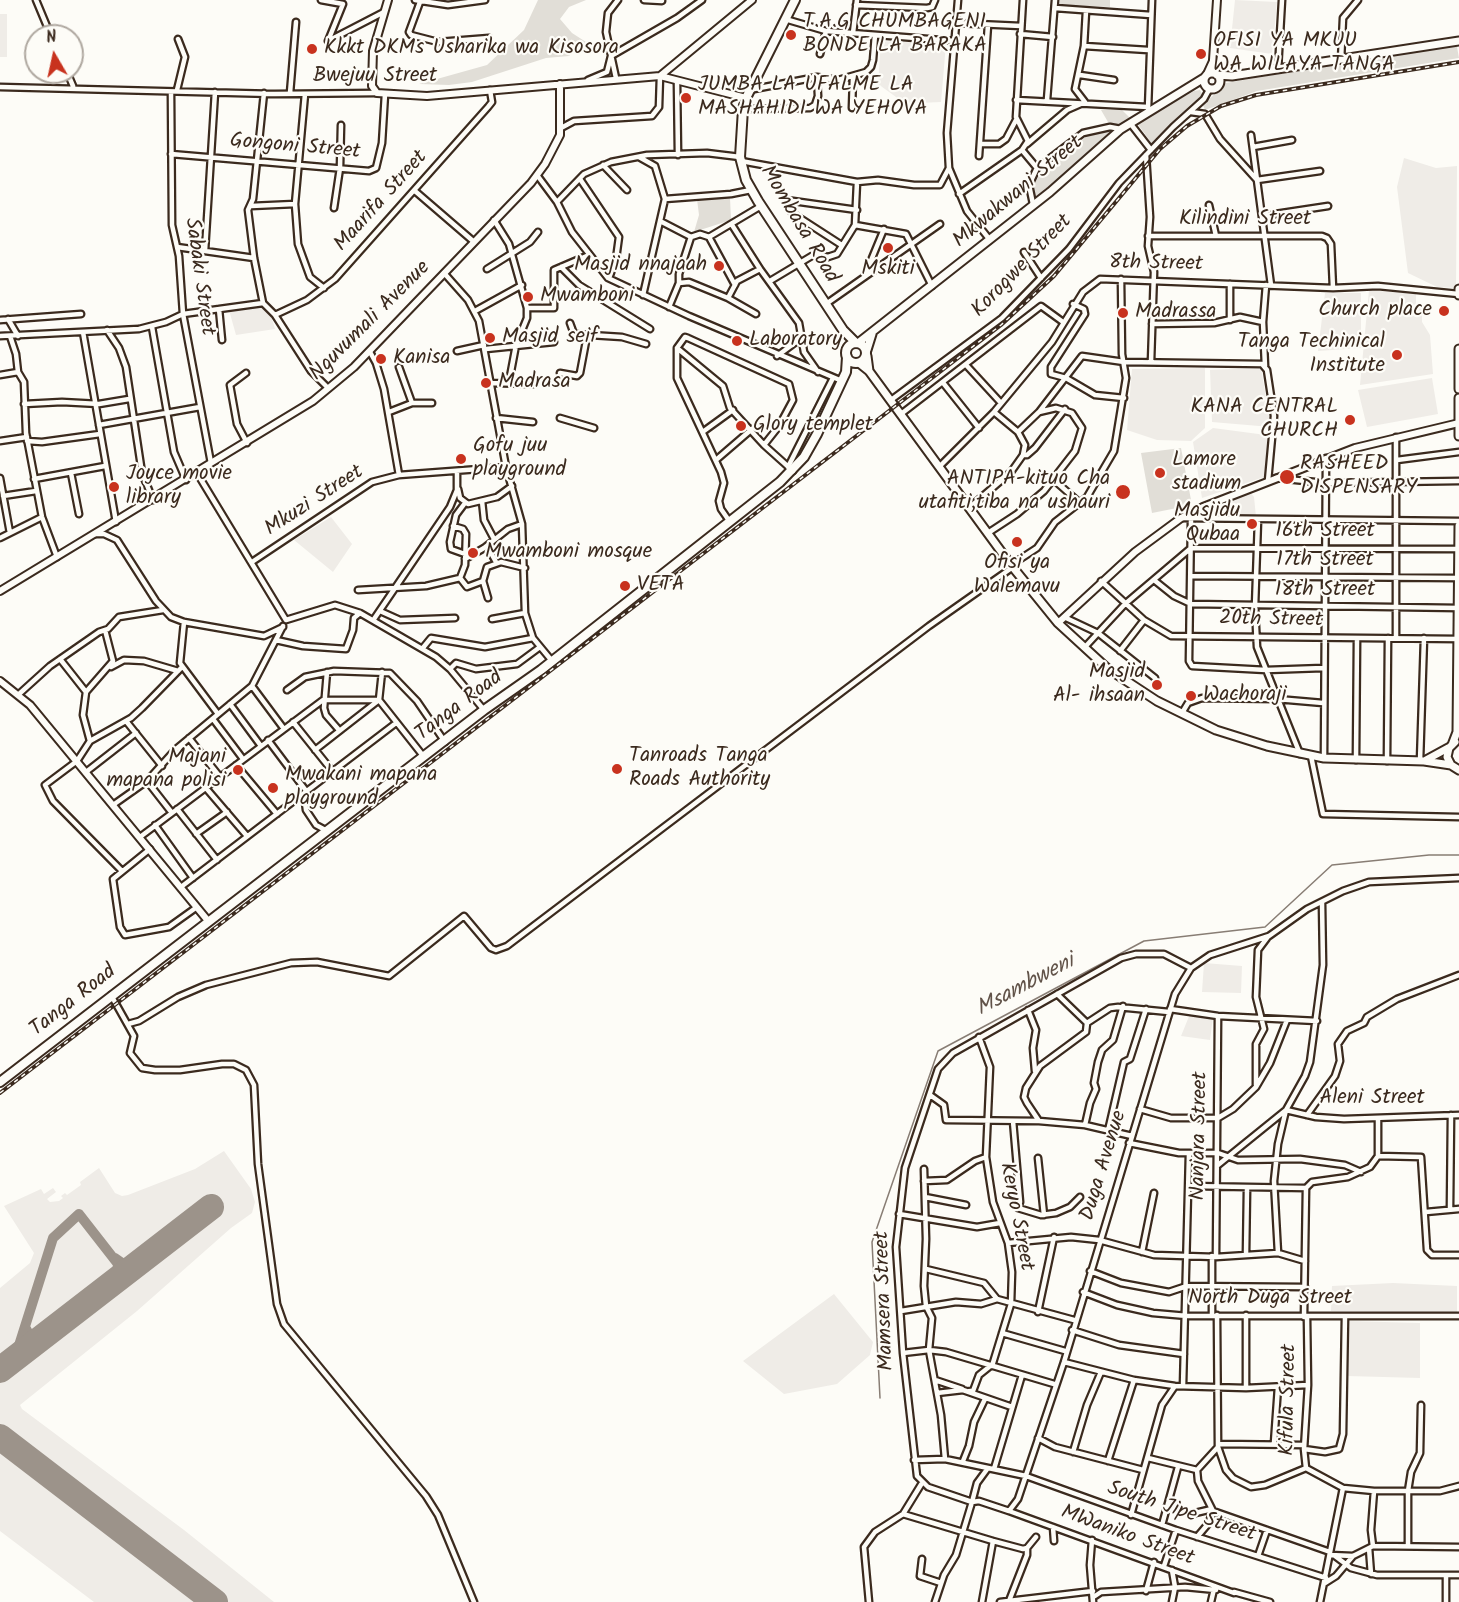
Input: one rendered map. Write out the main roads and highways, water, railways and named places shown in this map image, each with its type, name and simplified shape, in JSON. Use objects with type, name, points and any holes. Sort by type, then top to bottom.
[{"type":"highway","name":"Mombasa Road","points":[[795,0],[748,94],[743,109],[740,159],[751,190],[761,206],[843,330],[867,353]]},
{"type":"highway","name":"Mombasa Road","points":[[843,330],[846,372]]},
{"type":"highway","points":[[857,343],[850,345],[846,354],[858,364]]},
{"type":"highway","points":[[846,372],[858,364],[867,353]]},
{"type":"highway","name":"Tanga Road","points":[[0,1082],[484,710],[552,661],[730,522],[790,469],[817,434],[846,372]]},
{"type":"main road","points":[[1211,75],[1232,76],[1459,42]]},
{"type":"main road","points":[[1211,75],[1219,84]]},
{"type":"main road","points":[[1208,87],[1211,75]]},
{"type":"main road","name":"Mkwakwani Street","points":[[857,343],[991,240],[1121,129],[1148,109],[1211,75]]},
{"type":"main road","points":[[1190,87],[1208,87],[1219,84],[1232,76]]},
{"type":"main road","points":[[1459,289],[1459,294]]},
{"type":"main road","points":[[870,371],[867,353],[874,332]]},
{"type":"main road","points":[[1459,349],[1459,389]]},
{"type":"main road","points":[[858,364],[870,371],[1012,566],[1058,623],[1107,668],[1156,701],[1245,740],[1324,758],[1422,761],[1456,770]]},
{"type":"main road","points":[[1459,398],[1459,436]]},
{"type":"main road","points":[[1456,770],[1447,757],[1457,732],[1459,524]]},
{"type":"main road","points":[[1422,761],[1453,745]]},
{"type":"waterway","name":"Msambweni","points":[[880,1398],[872,1242],[938,1051],[1144,941],[1265,927],[1332,865],[1429,855],[1459,855]]},
{"type":"railway","points":[[0,1093],[1001,325],[1054,276],[1160,149],[1187,126],[1221,106],[1256,95],[1459,62]]},
{"type":"place","name":"T.A.G CHUMBAGENI BONDE LA BARAKA","points":[[791,35]]},
{"type":"place","name":"Kkkt DKMs Usharika wa Kisosora","points":[[312,49]]},
{"type":"place","name":"OFISI YA MKUU WA WILAYA TANGA","points":[[1201,54]]},
{"type":"place","name":"JUMBA LA UFALME LA MASHAHIDI WA YEHOVA","points":[[686,98]]},
{"type":"place","name":"Mskiti","points":[[888,248]]},
{"type":"place","name":"Masjid nnajaah","points":[[719,266]]},
{"type":"place","name":"Mwamboni","points":[[528,297]]},
{"type":"place","name":"Church place","points":[[1444,311]]},
{"type":"place","name":"Madrassa","points":[[1123,313]]},
{"type":"place","name":"Masjid seif","points":[[490,338]]},
{"type":"place","name":"Laboratory","points":[[737,341]]},
{"type":"place","name":"Tanga Techinical Institute","points":[[1397,355]]},
{"type":"place","name":"Kanisa","points":[[381,359]]},
{"type":"place","name":"Madrasa","points":[[486,383]]},
{"type":"place","name":"KANA CENTRAL CHURCH","points":[[1350,420]]},
{"type":"place","name":"Glory templet","points":[[741,426]]},
{"type":"place","name":"Gofu juu playground","points":[[461,459]]},
{"type":"place","name":"Lamore stadium","points":[[1160,473]]},
{"type":"place","name":"RASHEED DISPENSARY","points":[[1287,477]]},
{"type":"place","name":"Joyce movie library","points":[[114,487]]},
{"type":"place","name":"ANTIPA-kituo Cha utafiti,tiba na ushauri","points":[[1123,492]]},
{"type":"place","name":"Masjidu Qubaa","points":[[1252,524]]},
{"type":"place","name":"Ofisi ya Walemavu","points":[[1017,542]]},
{"type":"place","name":"Mwamboni mosque","points":[[473,553]]},
{"type":"place","name":"VETA","points":[[625,586]]},
{"type":"place","name":"Masjid Al- ihsaan","points":[[1157,685]]},
{"type":"place","name":"Wachoraji","points":[[1191,696]]},
{"type":"place","name":"Tanroads Tanga Roads Authority","points":[[617,769]]},
{"type":"place","name":"Majani mapana polisi","points":[[238,770]]},
{"type":"place","name":"Mwakani mapana playground","points":[[273,788]]}]
